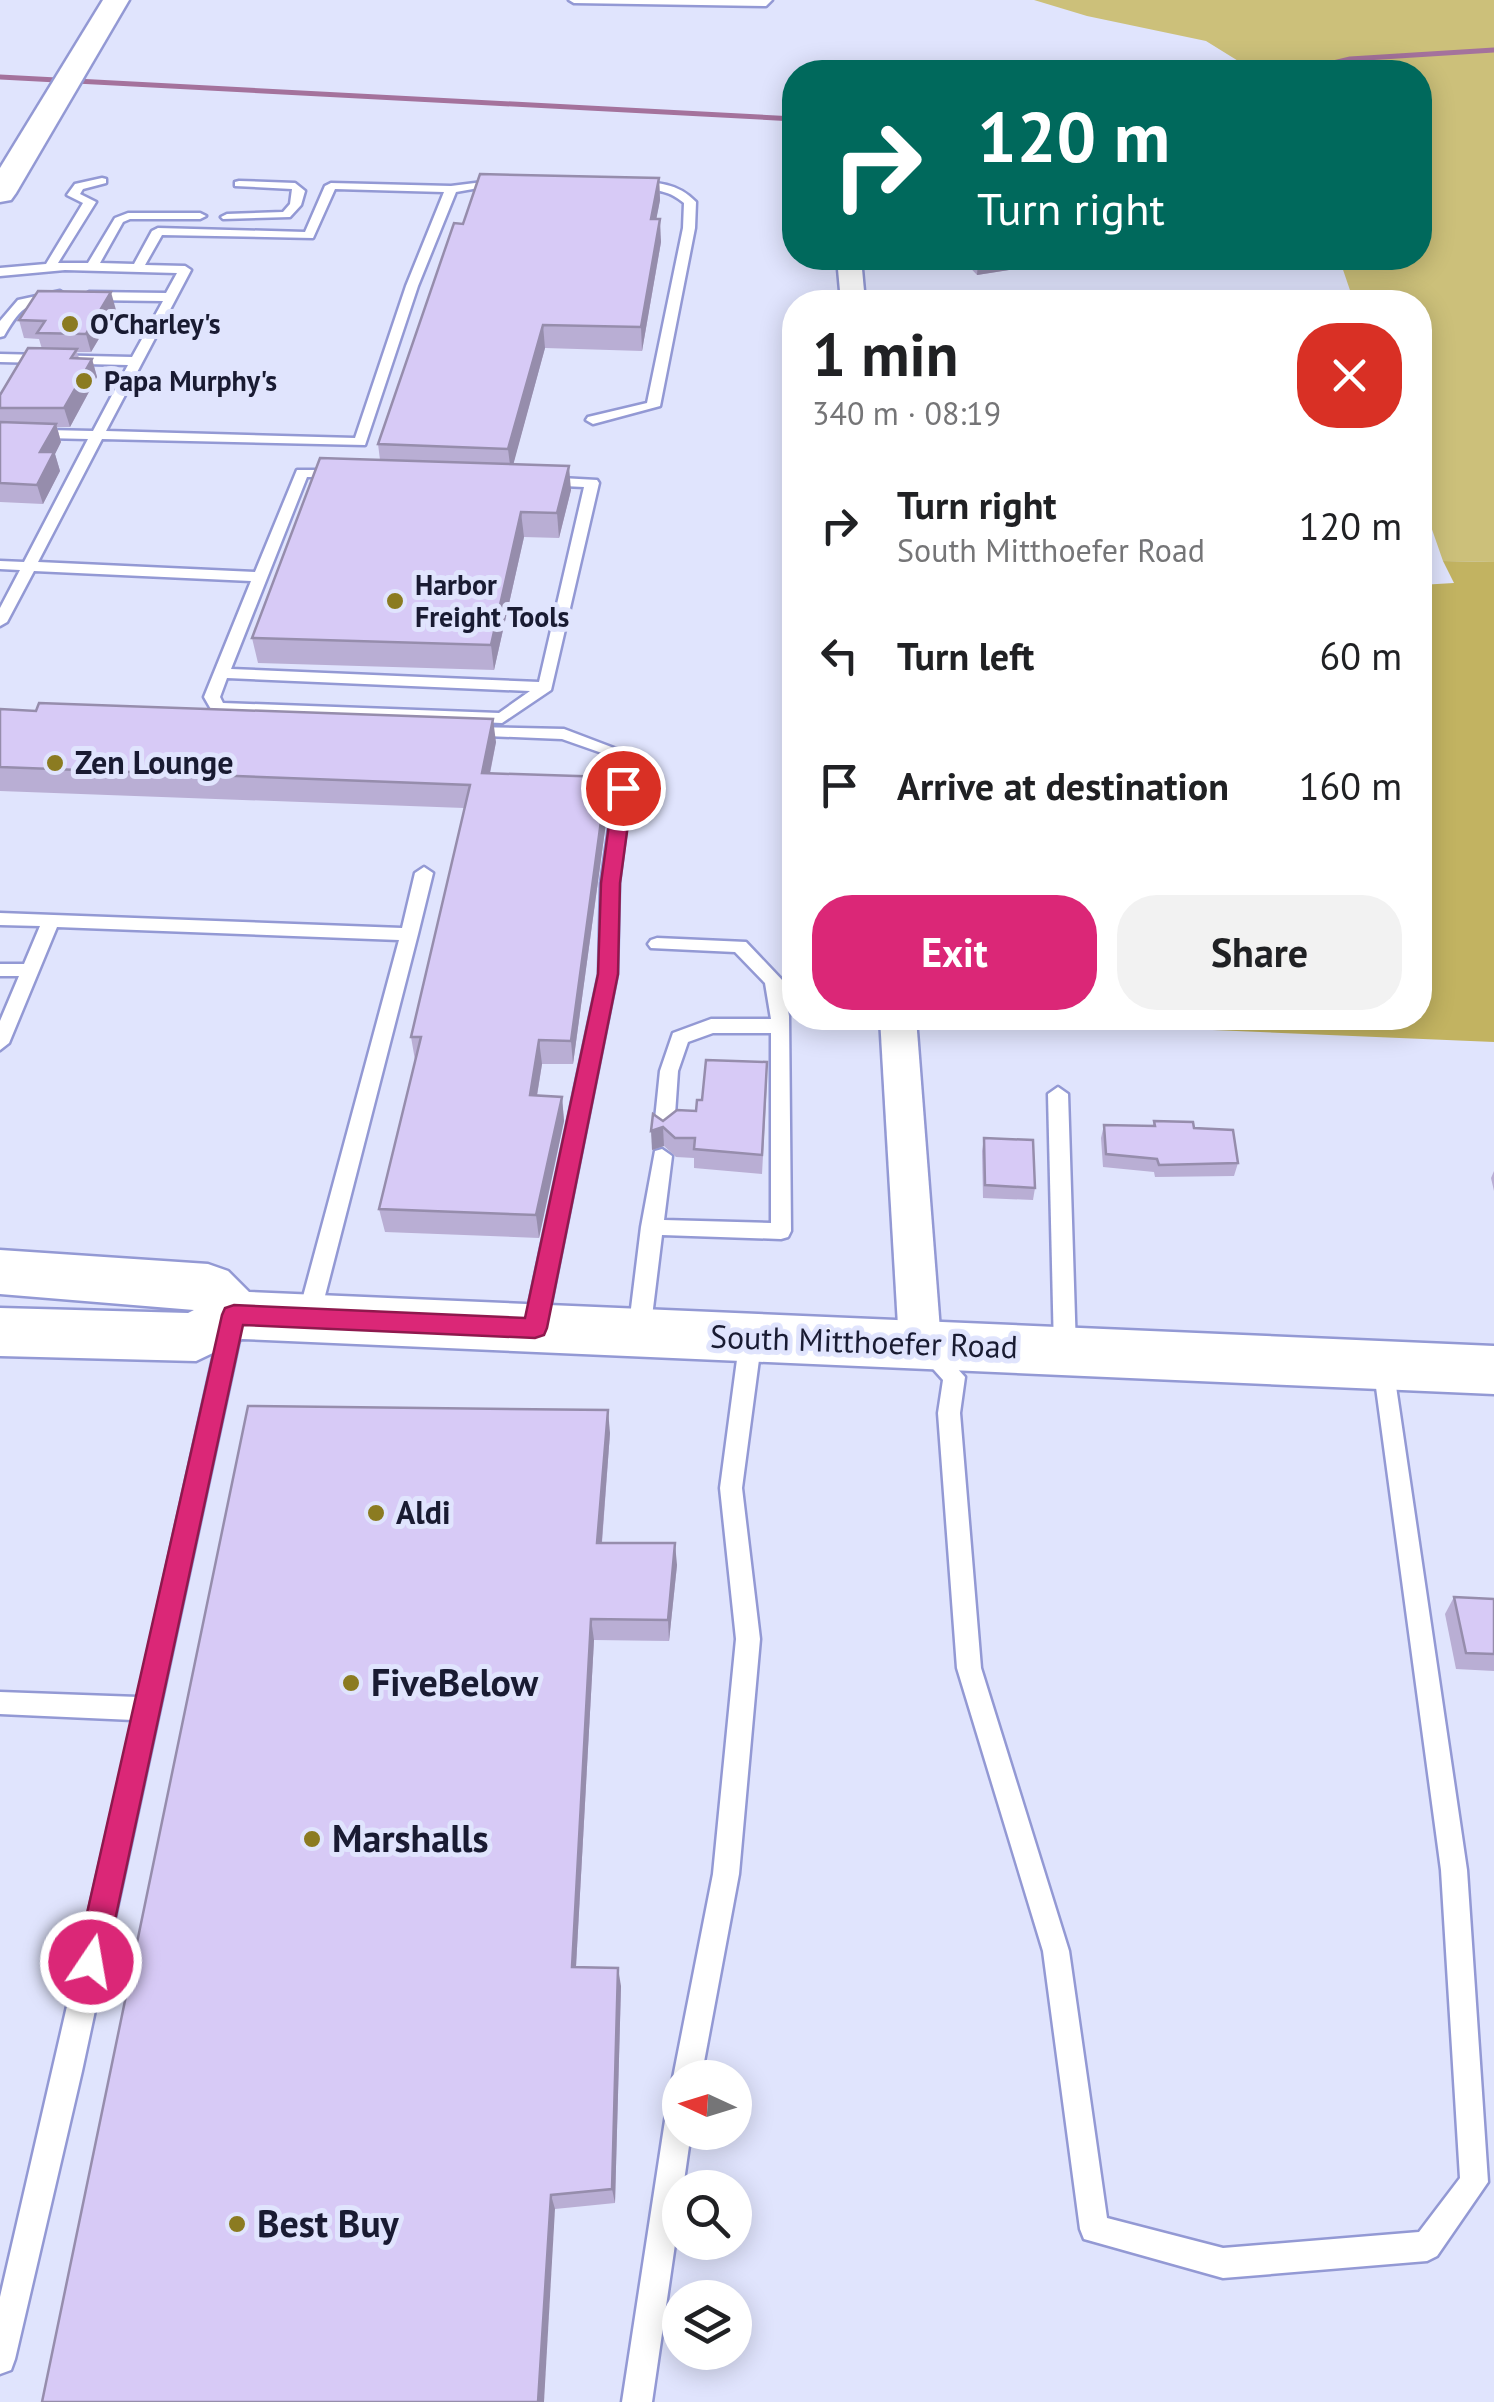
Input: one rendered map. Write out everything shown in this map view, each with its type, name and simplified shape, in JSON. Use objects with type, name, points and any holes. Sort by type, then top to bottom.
[{"type":"main road","points":[[0,192],[116,0]]},
{"type":"main road","points":[[0,1272],[208,1287],[234,1315]]},
{"type":"main road","name":"South Mitthoefer Road","points":[[0,1332],[196,1338],[234,1315],[1494,1370]]},
{"type":"street","points":[[899,1030],[920,1343]]},
{"type":"lane","points":[[574,0],[766,4],[766,0]]},
{"type":"lane","points":[[137,269],[158,231],[309,236],[330,186],[451,188],[488,181],[527,182]]},
{"type":"lane","points":[[47,267],[90,202],[74,195],[80,186],[102,182]]},
{"type":"lane","points":[[227,217],[286,215],[295,205],[299,191],[294,186],[239,184]]},
{"type":"lane","points":[[593,420],[653,406],[689,228],[690,202],[681,192],[662,186],[624,184]]},
{"type":"lane","points":[[0,433],[360,442],[412,286],[451,188]]},
{"type":"lane","points":[[91,268],[119,220],[128,216],[200,216]]},
{"type":"lane","points":[[0,259],[31,260],[47,267]]},
{"type":"lane","points":[[0,272],[21,273],[47,267],[186,270],[0,622]]},
{"type":"lane","points":[[0,333],[13,307],[26,299],[58,295],[170,297]]},
{"type":"lane","points":[[0,358],[137,361]]},
{"type":"lane","points":[[360,475],[302,473],[212,697],[218,708],[502,718],[546,687],[592,483],[534,481]]},
{"type":"lane","points":[[0,565],[260,577]]},
{"type":"lane","points":[[222,673],[546,687]]},
{"type":"lane","points":[[214,724],[564,734],[628,756],[610,883],[608,974],[535,1328]]},
{"type":"lane","points":[[308,1318],[424,873]]},
{"type":"lane","points":[[0,919],[408,934]]},
{"type":"lane","points":[[0,1042],[51,921]]},
{"type":"lane","points":[[652,1227],[781,1230],[781,1026],[774,981],[740,946],[657,944]]},
{"type":"lane","points":[[0,970],[32,970]]},
{"type":"lane","points":[[664,1129],[668,1071],[680,1038],[711,1026],[781,1026]]},
{"type":"lane","points":[[1058,1094],[1065,1350]]},
{"type":"lane","points":[[639,1333],[662,1156]]},
{"type":"lane","points":[[0,2359],[68,2071],[234,1315]]},
{"type":"lane","points":[[690,2060],[726,1874],[748,1640],[731,1488],[751,1337]]},
{"type":"lane","points":[[920,1343],[954,1377],[949,1413],[969,1668],[1056,1951],[1094,2230],[1223,2263],[1426,2246],[1474,2182],[1454,1870],[1384,1365]]},
{"type":"lane","points":[[0,1703],[147,1709]]},
{"type":"lane","points":[[637,2402],[675,2150]]},
{"type":"shaded area","points":[[1034,0],[1494,0],[1494,562],[1443,561],[1432,529],[1432,290],[1350,290],[1343,270],[1432,270],[1432,60],[1237,60],[1206,41],[1087,16]]},
{"type":"shaded area","points":[[1443,561],[1494,562],[1494,1042],[1212,1030],[1432,1030],[1432,584],[1454,583]]},
{"type":"building","points":[[480,174],[659,178],[651,219],[660,219],[641,327],[543,325],[508,449],[378,444],[454,223],[463,224]]},
{"type":"building","points":[[38,291],[111,292],[86,334],[37,333],[45,321],[19,320]]},
{"type":"building","points":[[28,348],[77,349],[71,358],[92,359],[64,408],[0,408],[0,395]]},
{"type":"building","points":[[0,422],[56,424],[40,452],[54,452],[37,485],[0,483]]},
{"type":"building","name":"Harbor Freight Tools","points":[[320,458],[569,466],[557,513],[521,512],[491,645],[252,638]]},
{"type":"building","points":[[39,703],[493,719],[482,773],[607,777],[571,1041],[539,1040],[530,1095],[562,1097],[536,1215],[379,1209],[421,1037],[411,1037],[470,785],[0,767],[0,709],[36,711]]},
{"type":"building","points":[[706,1060],[767,1062],[762,1155],[694,1149],[695,1138],[675,1138],[663,1127],[651,1131],[653,1114],[663,1121],[677,1110],[696,1111],[697,1100],[702,1100]]},
{"type":"building","points":[[1154,1121],[1193,1122],[1194,1128],[1233,1130],[1238,1163],[1159,1165],[1157,1159],[1106,1154],[1104,1125],[1155,1126]]},
{"type":"building","points":[[984,1138],[1033,1140],[1035,1188],[985,1185]]},
{"type":"building","points":[[248,1406],[608,1410],[597,1543],[675,1543],[668,1620],[591,1619],[572,1967],[618,1968],[612,2189],[551,2195],[538,2402],[42,2402]]},
{"type":"building","points":[[1454,1597],[1494,1599],[1494,1654],[1466,1653]]},
{"type":"waterway","points":[[1346,60],[1494,50]]},
{"type":"waterway","points":[[0,77],[782,118]]},
{"type":"place","name":"O'Charley's","points":[[70,324]]},
{"type":"place","name":"Papa Murphy's","points":[[84,381]]},
{"type":"place","name":"Harbor Freight Tools","points":[[395,601]]},
{"type":"place","name":"Zen Lounge","points":[[55,763]]},
{"type":"place","name":"Aldi","points":[[376,1513]]},
{"type":"place","name":"FiveBelow","points":[[351,1683]]},
{"type":"place","name":"Marshalls","points":[[312,1839]]},
{"type":"place","name":"Best Buy","points":[[237,2224]]},
{"type":"route","points":[[91,1962],[234,1315],[535,1328],[608,974],[610,883],[623,788]]}]
